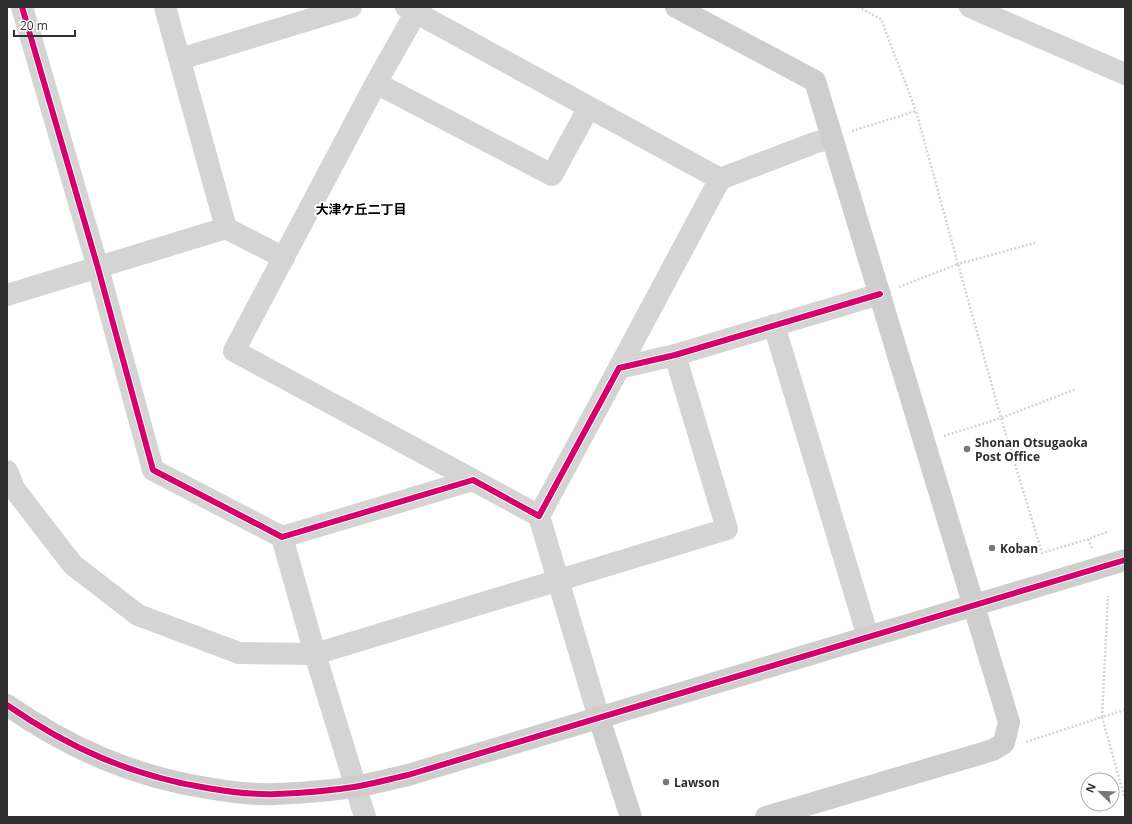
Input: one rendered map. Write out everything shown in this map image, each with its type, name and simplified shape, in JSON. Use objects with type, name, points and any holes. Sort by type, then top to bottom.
[{"type":"street","points":[[22,7],[98,268],[153,470],[282,537],[473,480]]},
{"type":"street","points":[[165,7],[226,228]]},
{"type":"street","points":[[180,59],[351,7]]},
{"type":"street","points":[[676,7],[815,81],[1009,722],[1004,743],[993,750],[766,817]]},
{"type":"street","points":[[970,7],[1125,74]]},
{"type":"street","points":[[540,516],[234,351],[376,84],[414,9],[720,179]]},
{"type":"street","points":[[376,84],[552,175],[589,107]]},
{"type":"street","points":[[631,817],[599,718],[540,516],[720,179],[814,143],[832,138]]},
{"type":"street","points":[[7,295],[226,228],[284,258]]},
{"type":"street","points":[[619,368],[675,355],[880,294]]},
{"type":"street","points":[[774,326],[868,637]]},
{"type":"street","points":[[7,471],[16,490],[73,564],[138,615],[239,653],[315,654],[728,529],[675,355]]},
{"type":"street","points":[[282,537],[315,654],[365,817]]},
{"type":"street","points":[[7,706],[54,735],[92,754],[123,767],[186,784],[246,793],[275,794],[356,787],[408,775],[1125,560]]},
{"type":"path","points":[[858,7],[881,19],[916,111],[1001,418],[1042,554],[1107,532]]},
{"type":"path","points":[[832,138],[916,111]]},
{"type":"path","points":[[880,294],[958,264],[1035,243]]},
{"type":"path","points":[[924,442],[1001,418],[1076,389]]},
{"type":"path","points":[[1088,539],[1092,548]]},
{"type":"path","points":[[1108,596],[1102,717],[1125,799]]},
{"type":"path","points":[[1004,743],[1023,744],[1125,710]]},
{"type":"cycle path","points":[[22,7],[98,268],[153,470],[282,537],[473,480],[539,516],[619,368],[675,355],[880,294]]},
{"type":"cycle path","points":[[7,705],[30,720],[78,747],[127,768],[153,776],[179,783],[242,793],[276,794],[325,791],[368,784],[408,775],[1125,560]]},
{"type":"place","name":"Shonan Otsugaoka Post Office","points":[[967,449]]},
{"type":"place","name":"Koban","points":[[992,548]]},
{"type":"place","name":"Lawson","points":[[666,782]]},
{"type":"district","name":"大津ケ丘二丁目","points":[[361,209]]}]
